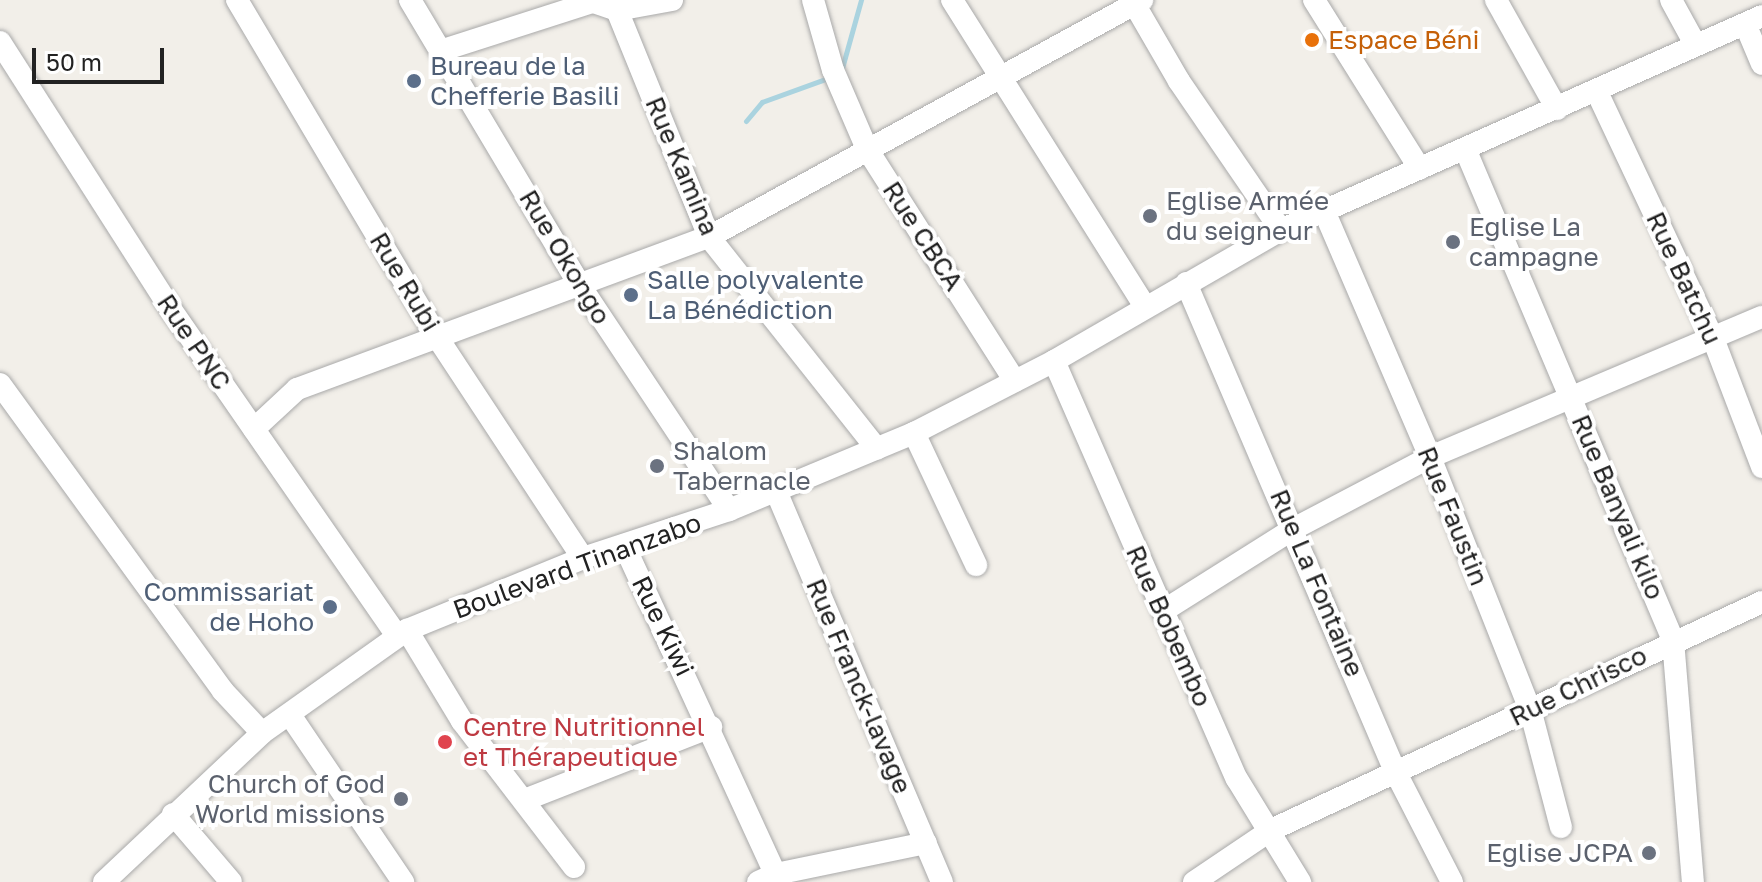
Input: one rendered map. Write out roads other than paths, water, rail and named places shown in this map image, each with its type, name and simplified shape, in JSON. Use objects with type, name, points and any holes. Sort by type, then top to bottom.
[{"type":"street","name":"Rue Rubi","points":[[237,0],[439,340],[583,558]]},
{"type":"street","name":"Rue Okongo","points":[[410,0],[443,50],[579,284],[729,510]]},
{"type":"street","points":[[443,50],[589,2],[617,10],[672,0]]},
{"type":"street","name":"Rue CBCA","points":[[813,0],[836,78],[867,149],[1015,381]]},
{"type":"street","points":[[952,0],[1003,74],[1090,225],[1145,306]]},
{"type":"street","points":[[1314,0],[1420,169]]},
{"type":"street","points":[[1496,0],[1557,109]]},
{"type":"street","points":[[1671,0],[1694,42]]},
{"type":"street","points":[[254,429],[297,389],[439,340],[579,284],[709,237],[1136,1],[1179,81],[1281,230]]},
{"type":"street","name":"Rue Kamina","points":[[617,10],[709,237],[877,449]]},
{"type":"street","points":[[1754,21],[1762,64]]},
{"type":"street","name":"Boulevard Tinanzabo","points":[[104,882],[262,733],[402,633],[583,558],[729,510],[914,433],[1054,361],[1281,230],[1597,92],[1694,42],[1754,21]]},
{"type":"street","name":"Rue PNC","points":[[0,42],[170,308],[254,429],[462,721],[527,799],[574,867]]},
{"type":"street","name":"Rue Batchu","points":[[1597,92],[1714,341],[1762,467]]},
{"type":"street","name":"Rue Banyali kilo","points":[[1466,151],[1673,640],[1693,882]]},
{"type":"street","name":"Rue Faustin","points":[[1325,213],[1430,457],[1530,709],[1561,827]]},
{"type":"street","name":"Rue La Fontaine","points":[[1186,283],[1295,528],[1395,771],[1452,882]]},
{"type":"street","points":[[1163,611],[1295,528],[1430,457],[1714,341],[1762,317]]},
{"type":"street","name":"Rue Bobembo","points":[[1054,361],[1237,779],[1300,882]]},
{"type":"street","points":[[0,384],[223,691],[262,733]]},
{"type":"street","points":[[914,433],[976,565]]},
{"type":"street","name":"Rue Franck-lavage","points":[[776,491],[942,882]]},
{"type":"street","name":"Rue Kiwi","points":[[624,545],[711,727],[771,879]]},
{"type":"street","name":"Rue Chrisco","points":[[1194,882],[1271,830],[1673,640],[1762,602]]},
{"type":"street","points":[[290,715],[403,882]]},
{"type":"street","points":[[527,799],[711,727]]},
{"type":"street","points":[[173,814],[231,882]]},
{"type":"street","points":[[771,879],[926,843]]},
{"type":"waterway","points":[[842,68],[861,0]]},
{"type":"waterway","points":[[746,121],[762,102],[828,78]]},
{"type":"place","name":"Espace Béni","points":[[1312,40]]},
{"type":"place","name":"Bureau de la Chefferie Basili","points":[[414,81]]},
{"type":"place","name":"Eglise Armée du seigneur","points":[[1150,216]]},
{"type":"place","name":"Eglise La campagne","points":[[1453,242]]},
{"type":"place","name":"Salle polyvalente La Bénédiction","points":[[631,295]]},
{"type":"place","name":"Shalom Tabernacle","points":[[657,466]]},
{"type":"place","name":"Commissariat de Hoho","points":[[330,607]]},
{"type":"place","name":"Centre Nutritionnel et Thérapeutique","points":[[445,742]]},
{"type":"place","name":"Church of God World missions","points":[[401,799]]},
{"type":"place","name":"Eglise JCPA","points":[[1649,853]]}]
